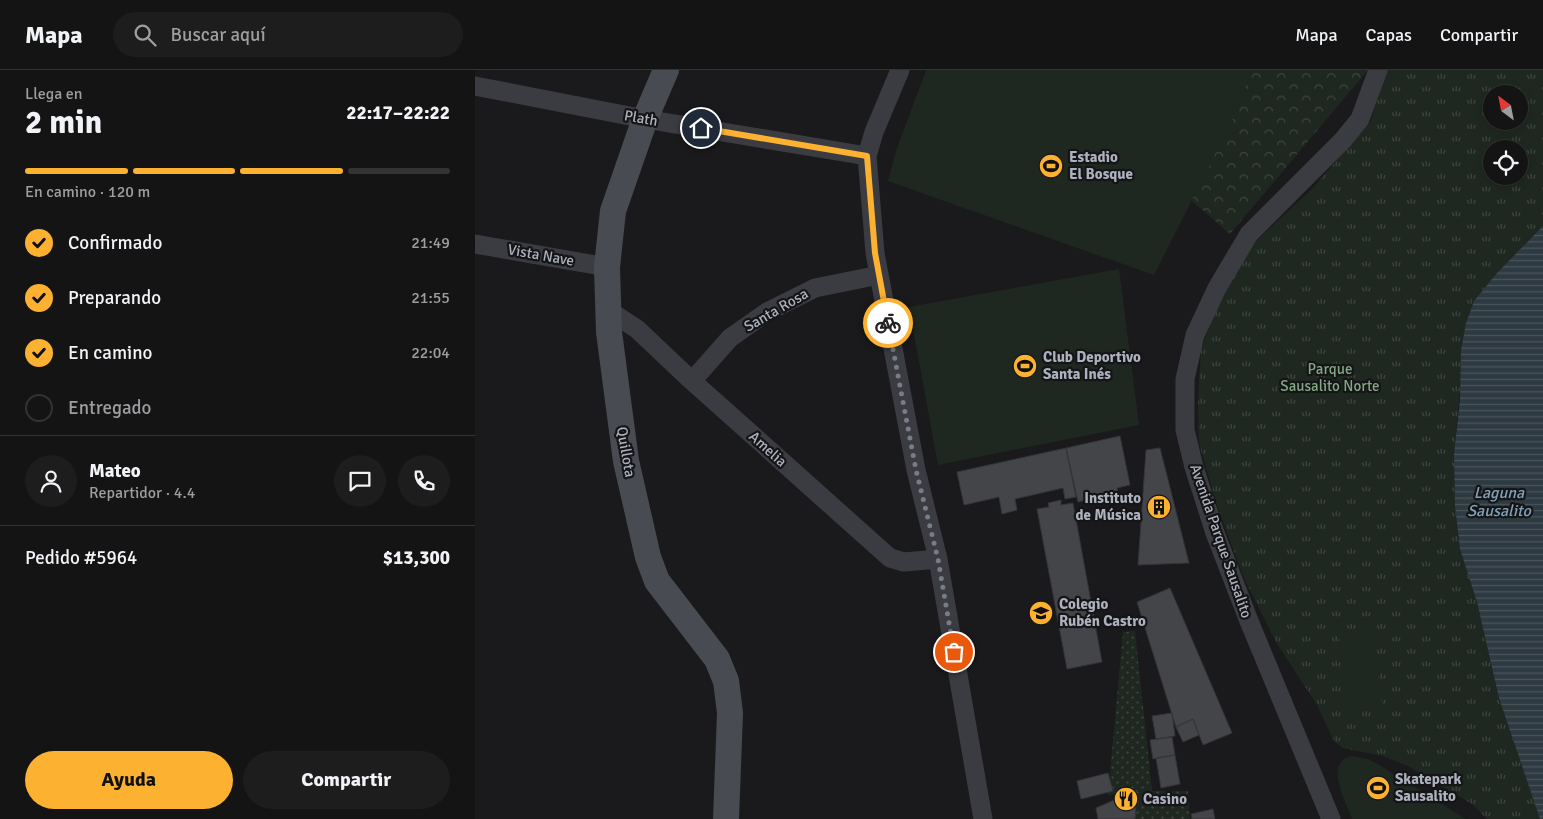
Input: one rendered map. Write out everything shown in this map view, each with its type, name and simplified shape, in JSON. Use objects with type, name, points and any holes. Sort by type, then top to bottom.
[{"type":"main road","name":"Quillota","points":[[666,70],[645,119],[613,211],[607,267],[608,310],[626,461],[648,557],[657,581],[717,659],[727,681],[730,713],[725,819]]},
{"type":"street","points":[[899,70],[874,132],[867,156],[875,253],[916,470],[938,559],[983,819]]},
{"type":"street","name":"Avenida Parque Sausalito","points":[[1331,819],[1243,606],[1215,532],[1194,467],[1185,430],[1185,379],[1195,335],[1217,288],[1249,234],[1343,140],[1360,119],[1378,70]]},
{"type":"street","name":"Plath","points":[[475,86],[645,119],[867,156]]},
{"type":"street","name":"Vista Nave","points":[[475,244],[607,267]]},
{"type":"street","name":"Santa Rosa","points":[[692,381],[730,338],[767,312],[815,288],[879,275]]},
{"type":"street","name":"Amelia","points":[[608,310],[637,329],[692,381],[890,558],[905,562],[938,559]]},
{"type":"green space","name":"Estadio El Bosque","points":[[926,70],[1250,70],[1241,103],[1154,275],[888,181],[896,151]]},
{"type":"green space","points":[[1218,70],[1368,70],[1230,234],[1170,182]]},
{"type":"green space","name":"Parque Sausalito Norte","points":[[1386,70],[1543,70],[1543,226],[1497,273],[1474,301],[1466,323],[1454,454],[1455,506],[1460,549],[1477,602],[1499,698],[1540,819],[1487,819],[1472,804],[1406,765],[1383,756],[1343,748],[1334,741],[1317,705],[1276,642],[1244,578],[1218,508],[1199,443],[1198,403],[1201,351],[1222,290],[1255,242],[1311,190],[1371,121]]},
{"type":"green space","name":"Club Deportivo Santa Inés","points":[[1119,269],[1139,425],[938,465],[909,307]]},
{"type":"green space","points":[[1135,631],[1152,791],[1188,791],[1190,819],[1133,819],[1137,790],[1108,795],[1123,632]]},
{"type":"green space","points":[[1373,632],[1382,704],[1348,708],[1339,637]]},
{"type":"green space","name":"Skatepark Sausalito","points":[[1352,756],[1368,759],[1381,766],[1466,819],[1352,819],[1342,793],[1338,774],[1339,766],[1343,760]]},
{"type":"water","name":"Laguna Sausalito","points":[[1543,226],[1543,819],[1540,819],[1499,698],[1477,602],[1460,549],[1455,506],[1454,454],[1460,399],[1461,351],[1466,323],[1474,301],[1497,273]]},
{"type":"building","points":[[1120,436],[1130,485],[1117,488],[1118,493],[1078,502],[1066,448]]},
{"type":"building","points":[[1066,448],[1076,497],[1065,499],[1063,488],[1015,499],[1017,510],[1002,514],[999,497],[964,505],[957,472]]},
{"type":"building","name":"Instituto de Música","points":[[1160,448],[1189,563],[1138,565],[1146,450]]},
{"type":"building","points":[[1061,500],[1061,505],[1073,503],[1102,662],[1067,669],[1037,509],[1049,507],[1048,503]]},
{"type":"building","points":[[1170,588],[1232,733],[1203,745],[1193,719],[1176,727],[1137,602]]},
{"type":"building","points":[[1172,713],[1175,736],[1156,739],[1152,716]]},
{"type":"building","points":[[1193,719],[1199,735],[1183,742],[1176,727]]},
{"type":"building","points":[[1172,737],[1175,755],[1153,759],[1150,740]]},
{"type":"building","points":[[1175,755],[1180,784],[1161,788],[1156,758]]},
{"type":"building","points":[[1108,773],[1113,791],[1081,799],[1077,781]]},
{"type":"building","name":"Casino","points":[[1137,790],[1135,819],[1098,819],[1096,808]]},
{"type":"building","points":[[1213,809],[1215,819],[1192,819],[1191,814]]},
{"type":"way so far","points":[[888,323],[916,470],[938,559],[954,652]]},
{"type":"place","name":"Estadio El Bosque","points":[[1051,166]]},
{"type":"place","name":"Club Deportivo Santa Inés","points":[[1025,366]]},
{"type":"place","name":"Instituto de Música","points":[[1159,507]]},
{"type":"place","name":"Colegio Rubén Castro","points":[[1041,613]]},
{"type":"place","name":"Skatepark Sausalito","points":[[1378,788]]},
{"type":"place","name":"Casino","points":[[1126,799]]},
{"type":"route","points":[[701,128],[867,156],[875,253],[888,323]]}]
